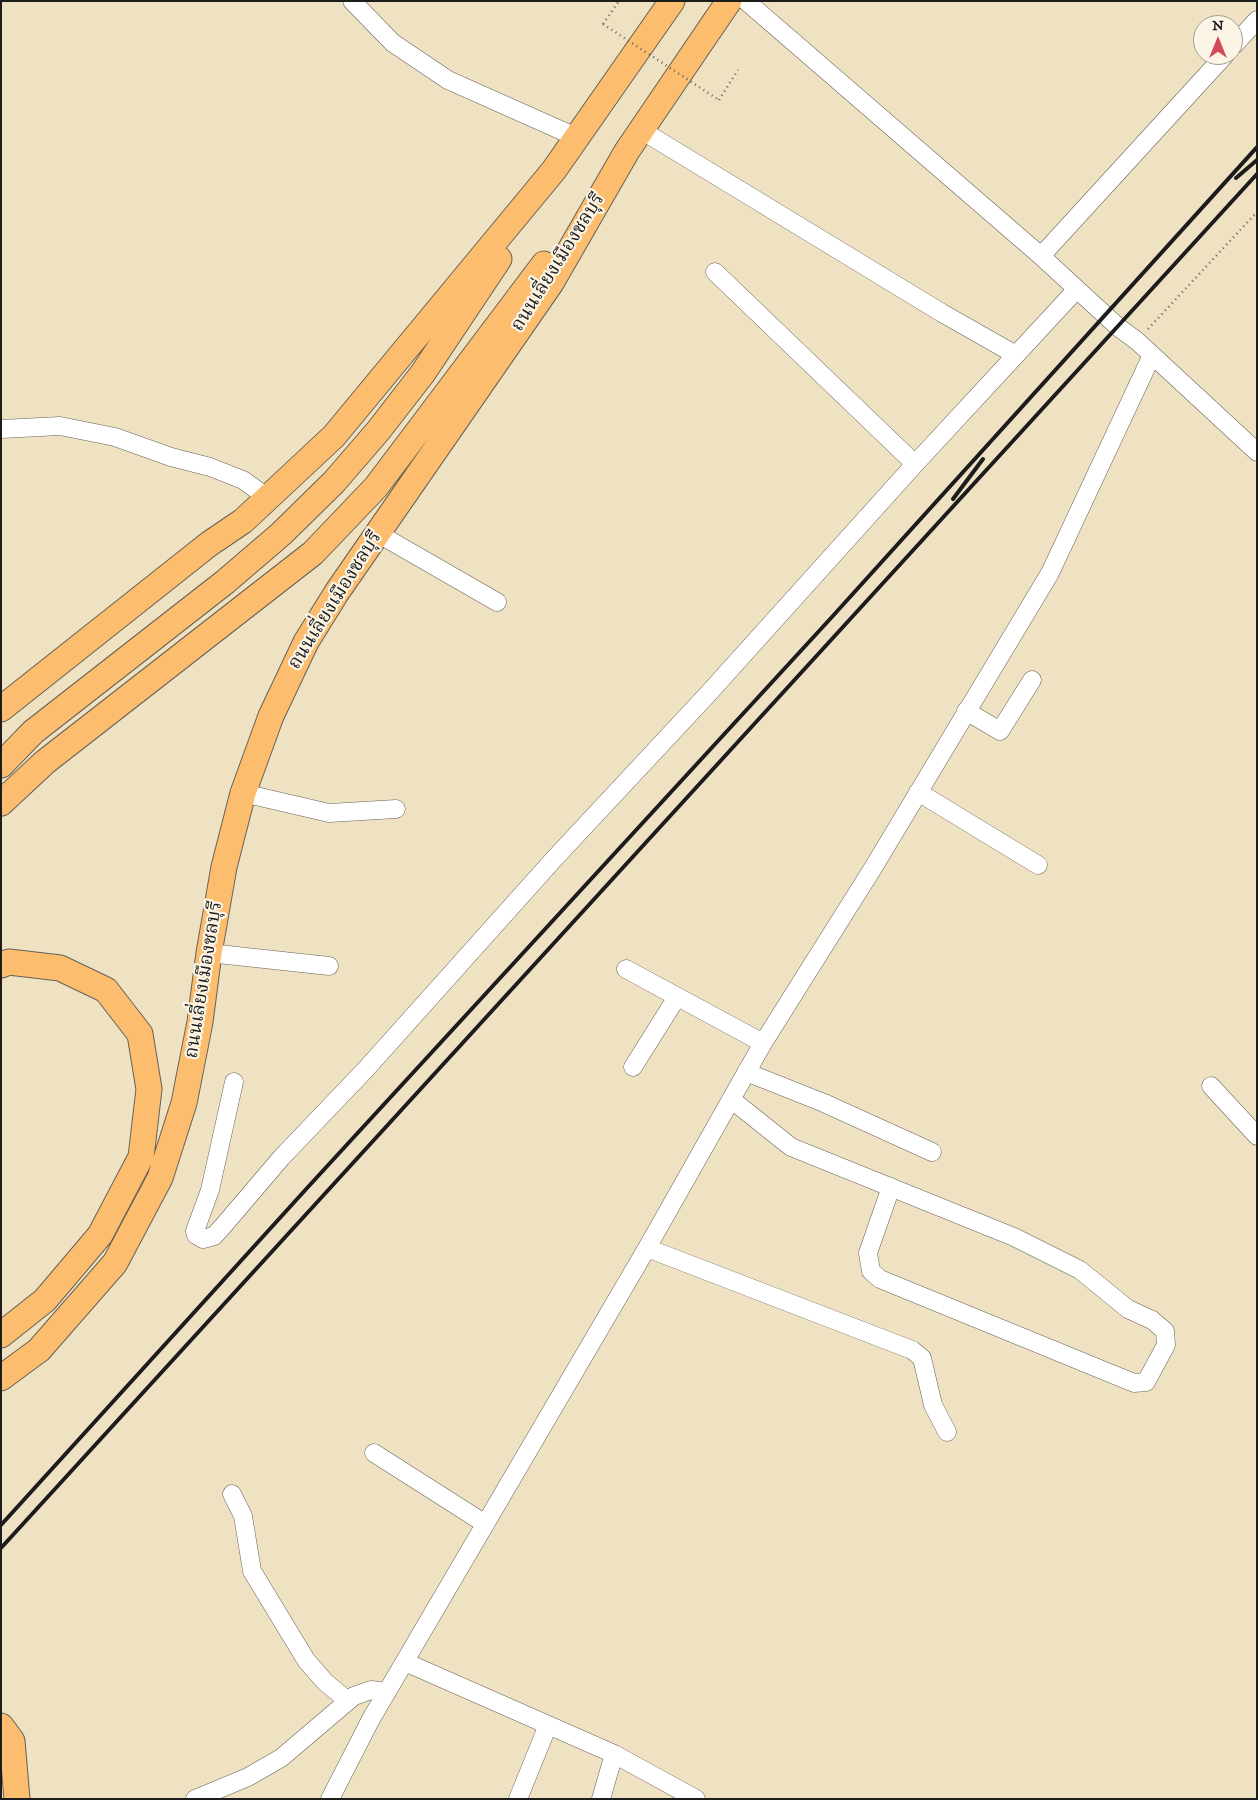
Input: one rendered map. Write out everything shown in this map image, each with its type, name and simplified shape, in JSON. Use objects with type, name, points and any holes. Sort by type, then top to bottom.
[{"type":"highway","points":[[1,764],[33,732],[225,582],[281,534],[334,482],[378,431],[423,373],[495,265],[576,137],[672,1]]},
{"type":"highway","name":"ถนนเลี่ยงเมืองชลบุรี","points":[[1,1378],[39,1350],[115,1263],[160,1178],[184,1103],[200,1022],[209,953],[224,867],[243,793],[271,716],[306,642],[337,592],[551,283],[627,151],[729,1]]},
{"type":"highway","points":[[1,804],[45,762],[313,553],[376,487],[627,151]]},
{"type":"highway","points":[[1,709],[202,550],[243,521],[334,436],[554,170]]},
{"type":"highway","points":[[1,965],[9,962],[60,968],[106,990],[140,1034],[149,1089],[141,1157],[100,1235],[45,1300],[1,1335]]},
{"type":"highway","points":[[1,1726],[12,1741],[17,1799]]},
{"type":"street","points":[[352,1],[393,43],[448,80],[576,137]]},
{"type":"street","points":[[746,1],[1041,256],[1118,327],[1137,341],[1257,452]]},
{"type":"street","points":[[1243,35],[1257,20]]},
{"type":"street","points":[[1041,256],[1216,65]]},
{"type":"street","points":[[641,130],[934,308],[1016,355]]},
{"type":"street","points":[[715,272],[915,464]]},
{"type":"street","points":[[234,1082],[210,1190],[195,1231],[196,1235],[202,1239],[214,1236],[281,1158],[366,1069],[554,859],[707,695],[915,464],[1077,289]]},
{"type":"street","points":[[330,1799],[371,1719],[484,1522],[648,1248],[763,1042],[918,792],[1050,573],[1152,355]]},
{"type":"street","points":[[1,429],[60,426],[115,437],[171,457],[210,467],[243,480],[268,498]]},
{"type":"street","points":[[378,533],[497,602]]},
{"type":"street","points":[[966,711],[1000,730],[1032,680]]},
{"type":"street","points":[[918,792],[1038,865]]},
{"type":"street","points":[[243,793],[329,813],[396,809]]},
{"type":"street","points":[[209,953],[329,966]]},
{"type":"street","points":[[626,969],[763,1042]]},
{"type":"street","points":[[632,1067],[677,997]]},
{"type":"street","points":[[746,1072],[824,1103],[932,1152]]},
{"type":"street","points":[[1211,1086],[1257,1136]]},
{"type":"street","points":[[732,1100],[791,1147],[891,1187],[1014,1238],[1080,1270],[1128,1309],[1152,1320],[1165,1332],[1166,1346],[1146,1382],[1134,1383],[880,1279],[871,1271],[868,1253],[891,1187]]},
{"type":"street","points":[[648,1248],[912,1350],[922,1358],[933,1405],[947,1432]]},
{"type":"street","points":[[374,1453],[484,1522]]},
{"type":"street","points":[[232,1494],[243,1516],[252,1571],[306,1660],[326,1682],[348,1701]]},
{"type":"street","points":[[405,1662],[614,1754],[696,1799]]},
{"type":"street","points":[[195,1799],[248,1776],[281,1758],[354,1696],[371,1690],[387,1692]]},
{"type":"street","points":[[518,1799],[548,1725]]},
{"type":"street","points":[[601,1799],[614,1754]]},
{"type":"path","points":[[619,1],[603,24],[720,100],[738,70]]},
{"type":"path","points":[[1137,341],[1257,212]]},
{"type":"railway","points":[[1,1525],[308,1187],[831,618],[1257,147]]},
{"type":"railway","points":[[1236,178],[1257,160]]},
{"type":"railway","points":[[1,1548],[1257,174]]},
{"type":"railway","points":[[953,499],[983,459]]}]
